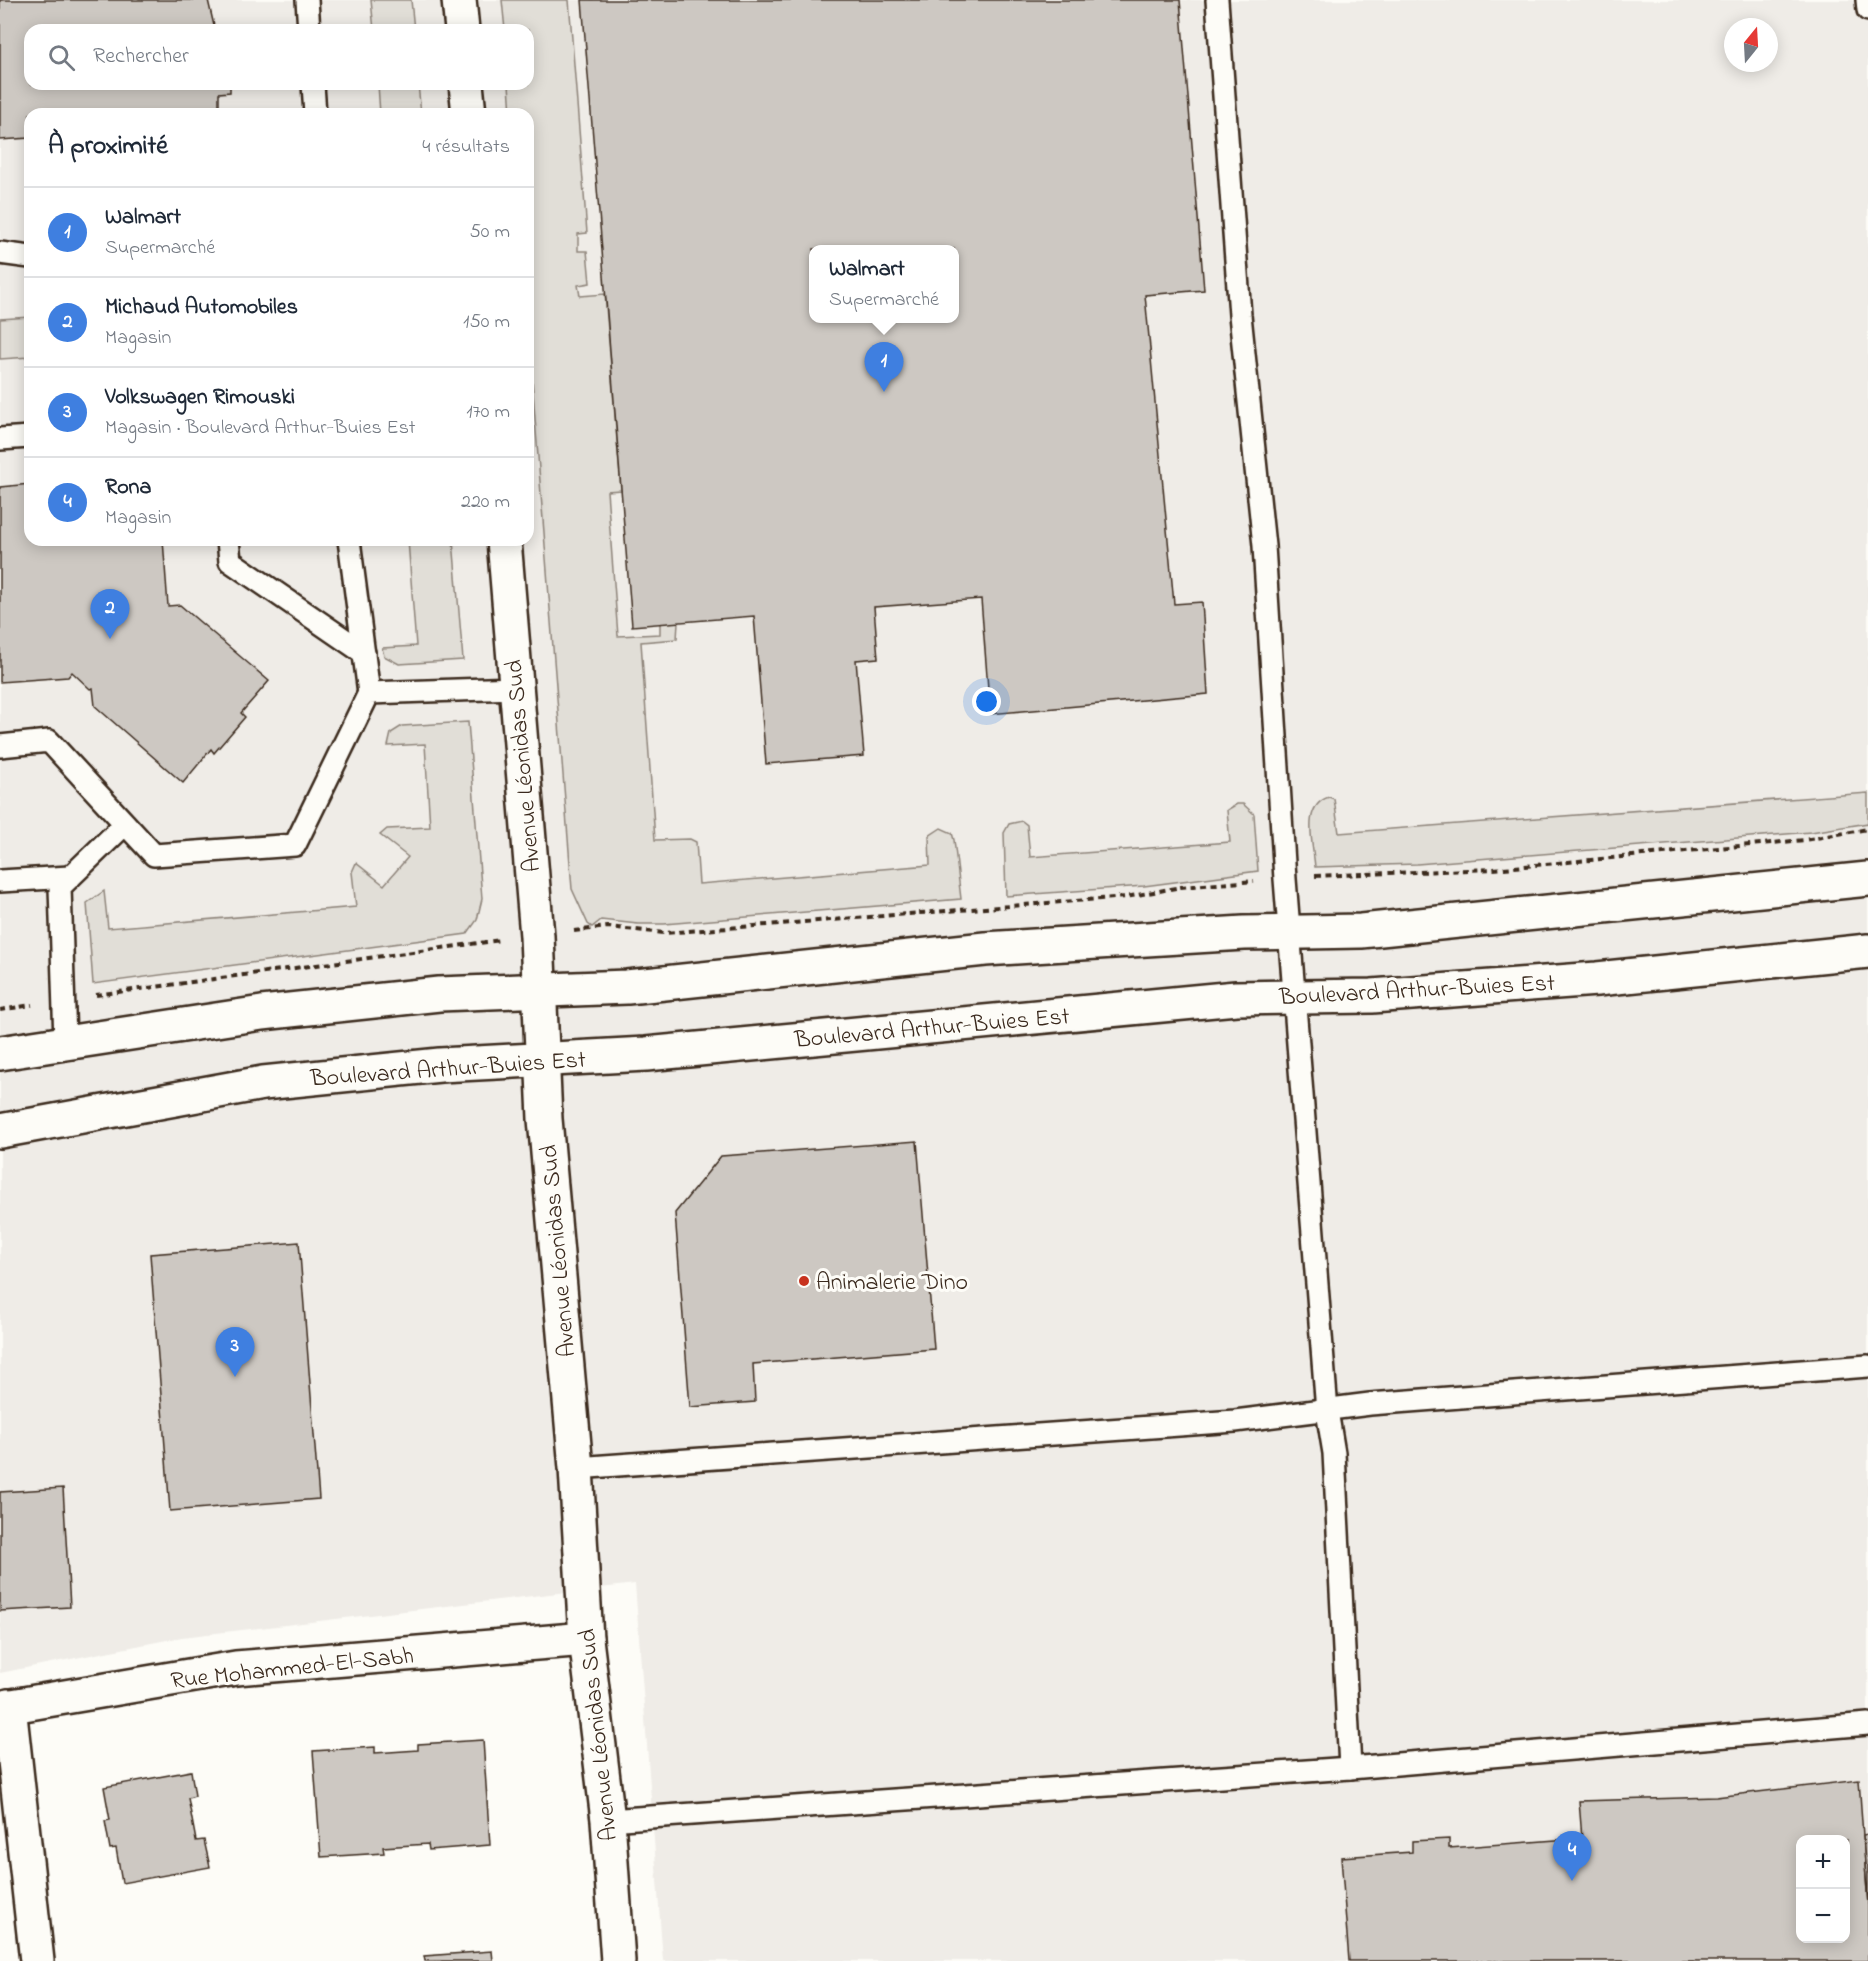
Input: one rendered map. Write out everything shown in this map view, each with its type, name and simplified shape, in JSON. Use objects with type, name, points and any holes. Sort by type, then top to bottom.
[{"type":"street","points":[[459,0],[461,24]]},
{"type":"street","points":[[467,90],[468,108]]},
{"type":"street","name":"Avenue Léonidas Sud","points":[[504,546],[537,936],[542,1060],[576,1468],[586,1639],[608,1820],[618,1961]]},
{"type":"street","points":[[0,1053],[273,1012],[439,994],[627,987],[985,949],[1290,931],[1361,931],[1868,879]]},
{"type":"street","name":"Boulevard Arthur-Buies Est","points":[[0,1131],[263,1083],[440,1065],[646,1054],[1236,998],[1372,996],[1597,979],[1868,951]]},
{"type":"street","name":"Rue Mohammed-El-Sabh","points":[[5,1707],[236,1668],[586,1639]]},
{"type":"street","points":[[5,1707],[37,1961]]},
{"type":"lane","points":[[307,0],[309,24]]},
{"type":"lane","points":[[1217,0],[1240,315],[1264,546],[1285,879],[1327,1411],[1334,1453],[1350,1768]]},
{"type":"lane","points":[[1867,0],[1868,10]]},
{"type":"lane","points":[[313,90],[315,108]]},
{"type":"lane","points":[[0,254],[24,256]]},
{"type":"lane","points":[[0,439],[24,437]]},
{"type":"lane","points":[[229,546],[230,561],[364,653]]},
{"type":"lane","points":[[0,746],[49,741],[154,855],[295,845],[369,693],[350,546]]},
{"type":"lane","points":[[369,693],[516,688]]},
{"type":"lane","points":[[65,1042],[60,887],[125,824]]},
{"type":"lane","points":[[0,880],[70,877]]},
{"type":"lane","points":[[576,1468],[1235,1421],[1370,1404],[1868,1366]]},
{"type":"lane","points":[[608,1820],[1350,1768],[1868,1724]]},
{"type":"path","points":[[0,1010],[608,927],[664,933],[1126,897],[1181,887],[1285,879],[1493,869],[1804,840],[1868,829]]},
{"type":"shaded area","points":[[0,0],[1868,0],[1868,1961],[663,1961],[635,1584],[182,1637],[0,1673]]},
{"type":"shaded area","points":[[371,0],[411,0],[413,24],[373,24]]},
{"type":"shaded area","points":[[502,0],[569,0],[587,233],[578,234],[578,251],[587,251],[590,283],[578,285],[580,296],[605,294],[621,490],[607,491],[618,636],[660,634],[660,623],[678,622],[677,639],[641,642],[655,840],[690,839],[696,842],[699,884],[930,865],[929,836],[941,828],[952,833],[954,840],[961,899],[664,924],[601,920],[592,927],[588,924],[572,889],[534,405],[534,108],[511,108],[509,90],[534,90],[534,24],[504,24]]},
{"type":"shaded area","points":[[378,90],[419,90],[420,108],[380,108]]},
{"type":"shaded area","points":[[24,317],[24,357],[0,359],[0,319]]},
{"type":"shaded area","points":[[408,546],[454,546],[463,660],[399,664],[384,656],[382,648],[416,646]]},
{"type":"shaded area","points":[[468,722],[482,899],[477,920],[467,934],[93,984],[87,903],[104,891],[108,928],[356,907],[352,872],[356,863],[384,885],[408,857],[380,835],[387,829],[430,827],[425,744],[388,746],[391,733],[402,726]]},
{"type":"shaded area","points":[[1868,793],[1868,823],[1811,832],[1417,864],[1315,867],[1311,837],[1315,808],[1329,797],[1334,799],[1339,833]]},
{"type":"shaded area","points":[[1237,804],[1243,804],[1254,814],[1258,871],[1144,886],[1006,896],[1004,833],[1009,824],[1022,821],[1027,825],[1030,857],[1230,842],[1227,810]]},
{"type":"building","points":[[0,0],[208,0],[214,24],[24,24],[24,90],[230,90],[230,92],[219,93],[219,108],[24,108],[24,138],[0,140]]},
{"type":"building","points":[[582,0],[1180,0],[1204,290],[1145,295],[1174,604],[1202,602],[1208,694],[990,714],[981,599],[874,607],[878,658],[856,660],[864,756],[766,764],[754,616],[632,626]]},
{"type":"building","points":[[24,485],[24,546],[163,546],[168,606],[180,605],[269,681],[241,713],[245,717],[214,753],[211,749],[183,783],[95,706],[93,688],[90,689],[72,672],[68,677],[0,682],[0,487]]},
{"type":"building","name":"Animalerie Dino","points":[[917,1141],[934,1349],[753,1364],[755,1402],[690,1407],[675,1213],[721,1156]]},
{"type":"building","points":[[299,1242],[319,1499],[170,1511],[150,1254]]},
{"type":"building","points":[[63,1488],[70,1607],[0,1611],[0,1492]]},
{"type":"building","points":[[483,1740],[490,1845],[429,1850],[428,1844],[383,1847],[384,1853],[321,1857],[313,1751],[375,1747],[375,1753],[418,1750],[418,1744]]},
{"type":"building","points":[[191,1771],[195,1796],[188,1798],[196,1841],[204,1840],[210,1867],[122,1883],[116,1848],[110,1849],[105,1821],[110,1820],[104,1787]]},
{"type":"building","points":[[1859,1780],[1868,1905],[1868,1961],[1349,1961],[1341,1857],[1412,1852],[1412,1841],[1449,1839],[1449,1848],[1582,1838],[1579,1801],[1716,1797]]},
{"type":"building","points":[[1868,1834],[1868,1905],[1863,1835]]},
{"type":"building","points":[[492,1951],[493,1961],[425,1961],[424,1956]]},
{"type":"place","name":"Walmart","points":[[884,392]]},
{"type":"place","name":"Michaud Automobiles","points":[[110,639]]},
{"type":"place","name":"Animalerie Dino","points":[[804,1281]]},
{"type":"place","name":"Volkswagen Rimouski","points":[[235,1377]]},
{"type":"place","name":"Rona","points":[[1572,1881]]}]
